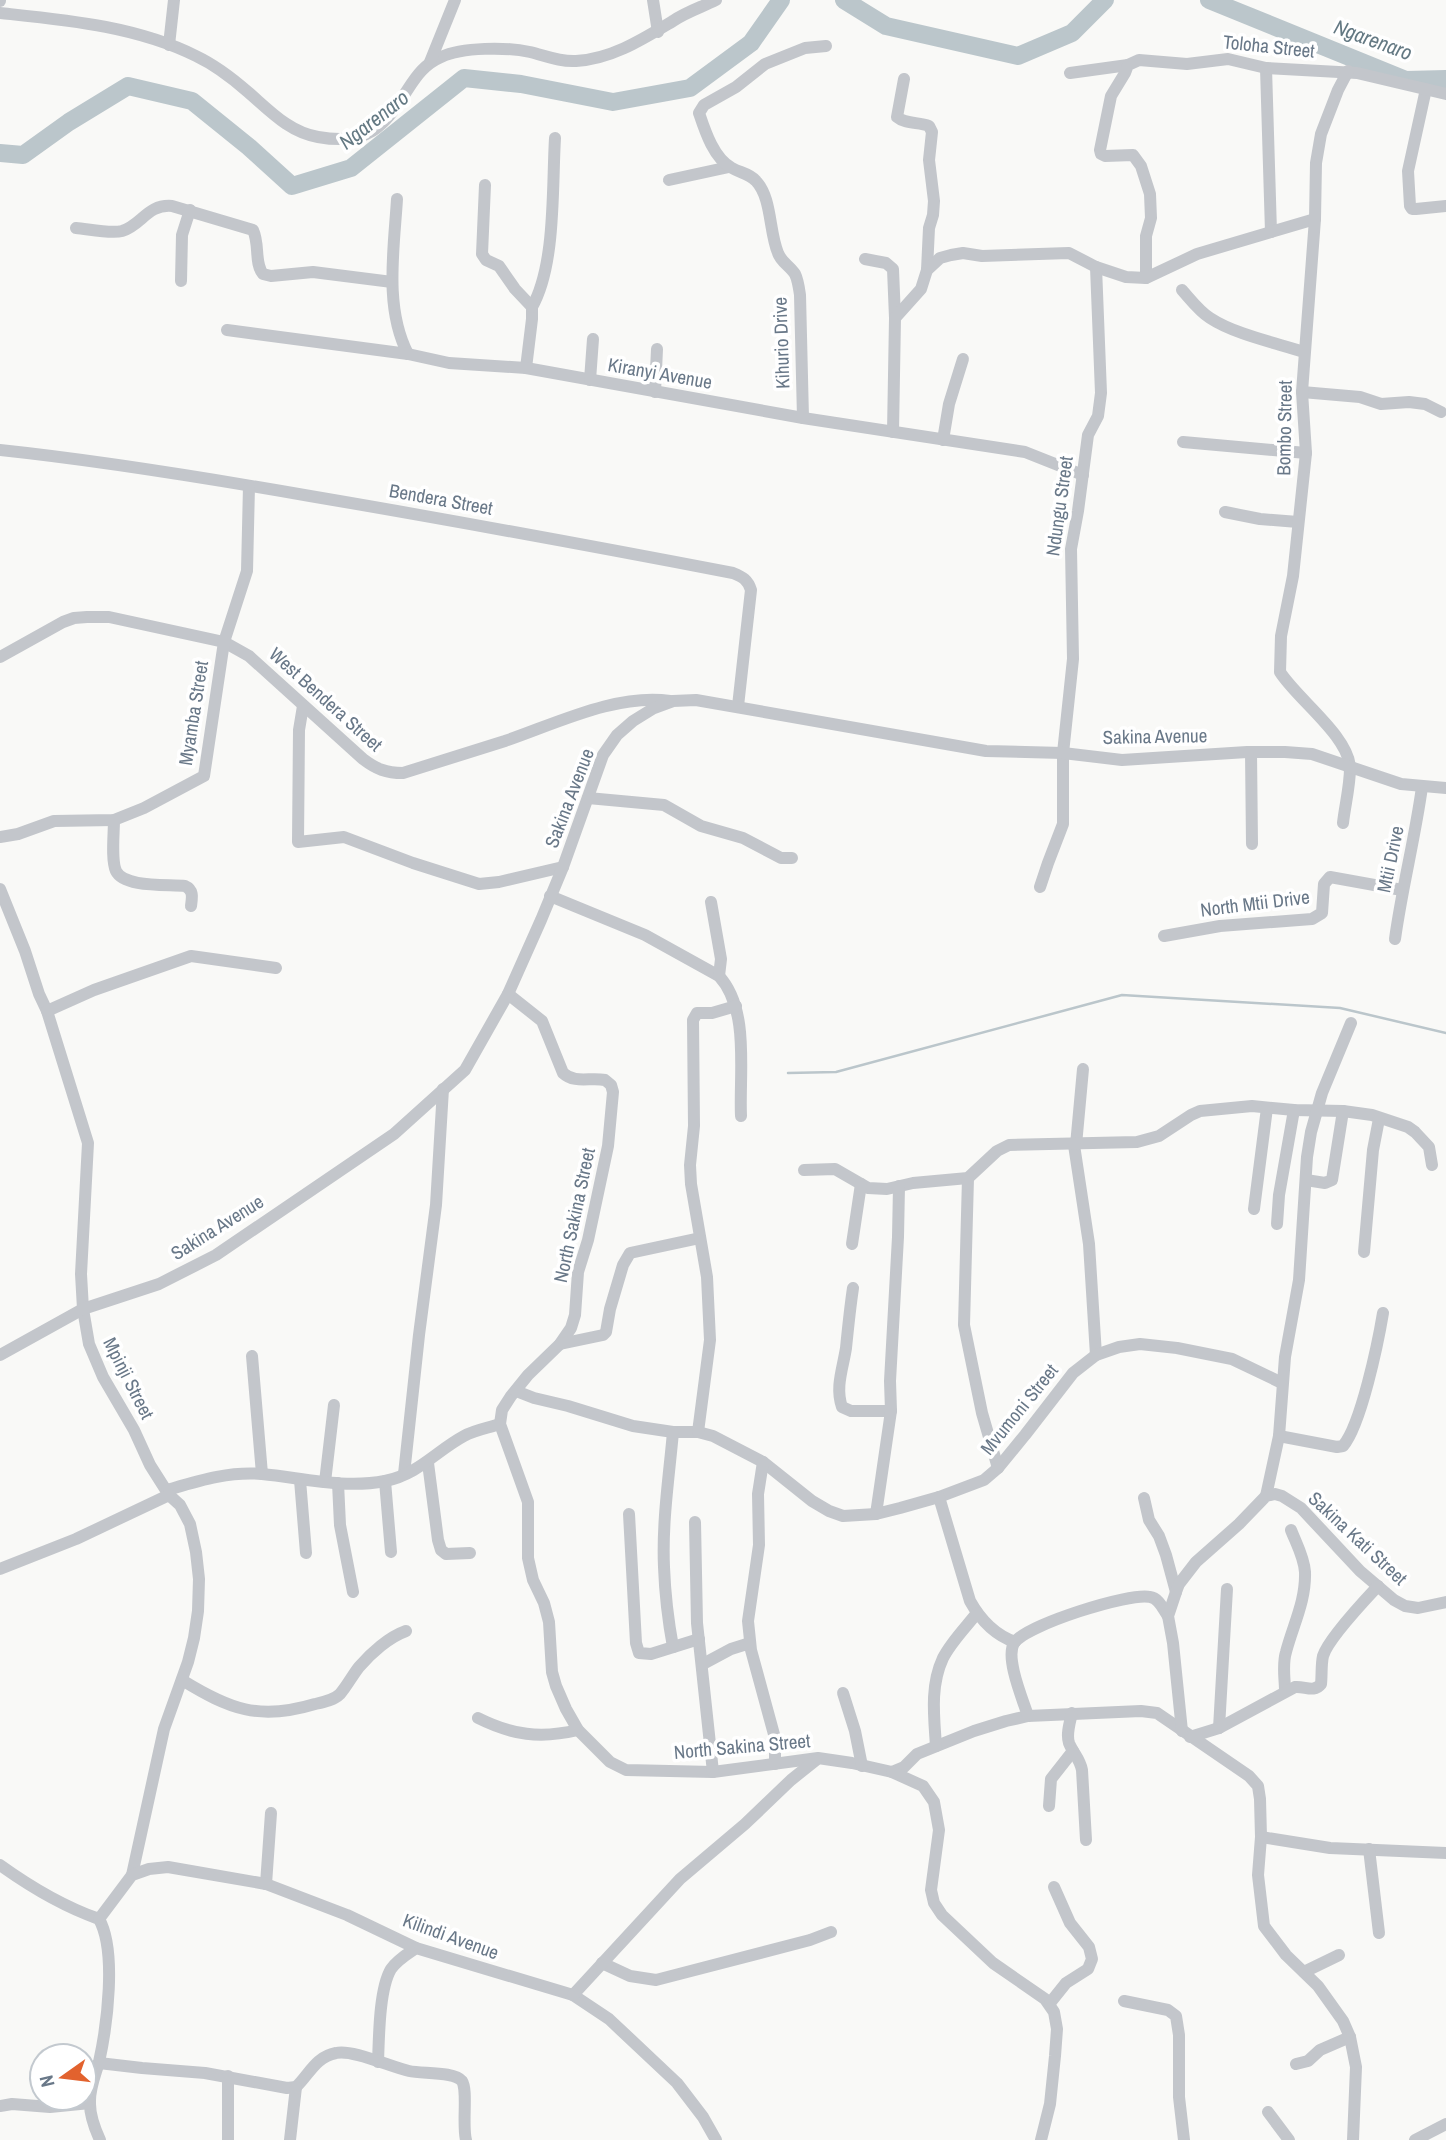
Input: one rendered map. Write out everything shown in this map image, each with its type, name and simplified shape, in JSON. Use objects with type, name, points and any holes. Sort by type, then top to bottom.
[{"type":"street","points":[[169,45],[174,0]]},
{"type":"street","points":[[430,62],[455,0]]},
{"type":"street","points":[[653,0],[658,32]]},
{"type":"street","points":[[0,13],[97,25],[155,39],[197,56],[221,71],[250,93],[276,118],[296,130],[315,137],[336,140],[365,137],[374,132],[397,106],[423,68],[445,55],[487,49],[513,49],[558,61],[590,60],[658,32],[674,20],[716,0]]},
{"type":"street","name":"Kihurio Drive","points":[[803,418],[800,295],[797,281],[776,248],[772,223],[761,188],[749,175],[729,167],[721,159],[704,129],[699,113],[704,105],[736,87],[765,64],[805,48],[825,46]]},
{"type":"street","name":"Toloha Street","points":[[1070,73],[1128,65],[1139,60],[1187,64],[1220,59],[1266,68],[1348,71],[1446,94]]},
{"type":"street","points":[[1128,65],[1111,96],[1100,142],[1101,154],[1133,155],[1150,194],[1151,218],[1146,236],[1146,278]]},
{"type":"street","points":[[1266,68],[1271,232]]},
{"type":"street","name":"Bombo Street","points":[[1348,71],[1338,90],[1318,149],[1302,392],[1306,453],[1293,576],[1281,636],[1280,672],[1332,730],[1341,743],[1350,766]]},
{"type":"street","points":[[895,318],[921,289],[927,270],[929,228],[934,201],[929,160],[932,132],[929,126],[922,123],[897,117],[904,79]]},
{"type":"street","points":[[1426,89],[1408,172],[1410,206],[1412,209],[1446,206]]},
{"type":"street","points":[[532,307],[543,285],[549,252],[555,138]]},
{"type":"street","points":[[669,180],[729,167]]},
{"type":"street","points":[[485,185],[482,254],[486,260],[499,266],[532,307],[526,368]]},
{"type":"street","points":[[397,199],[392,282],[399,331],[408,354]]},
{"type":"street","points":[[76,228],[122,231],[162,205],[190,210],[253,230],[257,239],[258,268],[263,274],[271,276],[313,272],[392,282]]},
{"type":"street","points":[[181,281],[182,235],[190,210]]},
{"type":"street","points":[[927,270],[940,258],[963,253],[982,256],[1069,253],[1096,267],[1126,277],[1146,278],[1197,254],[1315,219]]},
{"type":"street","points":[[865,259],[886,263],[893,269],[893,432]]},
{"type":"street","name":"Ndungu Street","points":[[1040,887],[1063,824],[1063,753],[1073,659],[1070,549],[1088,435],[1098,416],[1101,393],[1096,267]]},
{"type":"street","points":[[1182,290],[1197,307],[1217,322],[1304,352]]},
{"type":"street","name":"Kiranyi Avenue","points":[[227,330],[408,354],[449,363],[526,368],[803,418],[1025,452],[1083,475]]},
{"type":"street","points":[[590,380],[593,339]]},
{"type":"street","points":[[655,393],[657,349]]},
{"type":"street","points":[[943,440],[949,404],[963,359]]},
{"type":"street","points":[[1302,392],[1360,397],[1381,404],[1425,404],[1441,412]]},
{"type":"street","points":[[1183,442],[1306,453]]},
{"type":"street","name":"Bendera Street","points":[[0,450],[74,458],[249,485],[490,527],[742,576],[749,582],[751,590],[737,706]]},
{"type":"street","name":"Myamba Street","points":[[0,837],[18,834],[54,821],[114,820],[144,808],[204,776],[225,642],[247,571],[249,485]]},
{"type":"street","points":[[1225,512],[1260,519],[1298,522]]},
{"type":"street","name":"West Bendera Street","points":[[0,657],[62,622],[87,617],[110,617],[225,642],[249,656],[376,769],[388,773],[403,773],[605,706],[656,699],[673,701]]},
{"type":"street","name":"Sakina Avenue","points":[[0,1355],[83,1309],[159,1284],[216,1255],[394,1134],[465,1070],[508,994],[563,867],[603,755],[617,735],[654,708],[673,701],[696,699],[986,751],[1063,753],[1122,760],[1251,752],[1312,754],[1386,780],[1422,787],[1446,788]]},
{"type":"street","points":[[303,706],[299,730],[298,842],[344,837],[412,863],[479,884],[563,867]]},
{"type":"street","points":[[1251,752],[1252,844]]},
{"type":"street","points":[[1343,823],[1350,766]]},
{"type":"street","name":"Mtii Drive","points":[[1395,939],[1422,787]]},
{"type":"street","points":[[588,798],[664,805],[701,826],[743,838],[781,858],[792,858]]},
{"type":"street","points":[[114,820],[114,862],[115,870],[120,876],[139,883],[185,886],[192,894],[191,906]]},
{"type":"street","name":"North Mtii Drive","points":[[1164,936],[1220,926],[1312,919],[1322,912],[1324,884],[1329,877],[1402,890]]},
{"type":"street","name":"Mpinji Street","points":[[0,889],[47,1011],[88,1143],[81,1274],[89,1344],[103,1377],[134,1430],[150,1465],[180,1505],[190,1524],[196,1552],[199,1579],[194,1638],[164,1729],[132,1875]]},
{"type":"street","points":[[550,896],[645,935],[719,976],[726,984],[736,1006],[742,1054],[741,1116]]},
{"type":"street","points":[[711,902],[721,959],[719,976]]},
{"type":"street","points":[[47,1011],[106,986],[191,956],[276,968]]},
{"type":"street","name":"North Sakina Street","points":[[508,994],[542,1021],[563,1073],[568,1078],[605,1080],[611,1085],[614,1101],[608,1146],[588,1240],[578,1272],[575,1315],[571,1328],[560,1344],[511,1396],[502,1410],[500,1424],[527,1502],[528,1558],[533,1580],[549,1622],[552,1672],[566,1709],[578,1730],[610,1762],[626,1770],[713,1772],[818,1758],[892,1772],[923,1786],[934,1802],[939,1830],[932,1890],[934,1903],[956,1931],[993,1963],[1049,2003]]},
{"type":"street","points":[[698,1432],[710,1340],[707,1277],[690,1166],[694,1126],[693,1020],[697,1013],[712,1013],[736,1006]]},
{"type":"street","points":[[1168,1616],[1179,1584],[1196,1562],[1266,1496],[1279,1436],[1282,1384],[1299,1280],[1308,1148],[1316,1111],[1329,1072],[1351,1023]]},
{"type":"street","points":[[1083,1069],[1075,1145],[1088,1244],[1096,1355]]},
{"type":"street","points":[[404,1474],[436,1205],[443,1089]]},
{"type":"street","points":[[804,1170],[835,1169],[861,1184],[877,1189],[913,1182],[968,1178],[1004,1146],[1150,1140],[1191,1115],[1214,1109],[1252,1106],[1372,1115],[1415,1132],[1429,1147],[1433,1164]]},
{"type":"street","points":[[1254,1209],[1267,1108]]},
{"type":"street","points":[[1277,1224],[1294,1110]]},
{"type":"street","points":[[1306,1180],[1325,1183],[1332,1180],[1343,1111]]},
{"type":"street","points":[[1364,1252],[1373,1150],[1379,1119]]},
{"type":"street","points":[[968,1178],[964,1325],[982,1413],[998,1468]]},
{"type":"street","points":[[852,1244],[861,1184]]},
{"type":"street","points":[[876,1514],[891,1411],[899,1186]]},
{"type":"street","points":[[560,1344],[603,1335],[606,1332],[610,1309],[629,1252],[700,1238]]},
{"type":"street","points":[[853,1288],[838,1388],[839,1398],[842,1407],[851,1411],[891,1411]]},
{"type":"street","points":[[1279,1436],[1343,1446],[1348,1440],[1364,1391],[1383,1313]]},
{"type":"street","name":"Mvumoni Street","points":[[516,1391],[633,1426],[673,1432],[698,1432],[713,1436],[763,1462],[812,1501],[843,1516],[876,1514],[939,1497],[984,1480],[998,1468],[1073,1373],[1096,1355],[1119,1347],[1140,1344],[1232,1359],[1282,1384]]},
{"type":"street","points":[[253,1356],[262,1474]]},
{"type":"street","points":[[325,1482],[334,1405]]},
{"type":"street","points":[[0,1569],[76,1539],[168,1492],[206,1479],[262,1474],[338,1483],[386,1481],[428,1463],[465,1436],[500,1424]]},
{"type":"street","points":[[673,1432],[664,1529],[667,1608],[673,1647]]},
{"type":"street","points":[[763,1462],[758,1494],[759,1545],[748,1621],[750,1643],[775,1738],[775,1763]]},
{"type":"street","points":[[428,1463],[441,1550],[446,1554],[470,1553]]},
{"type":"street","points":[[300,1480],[306,1553]]},
{"type":"street","points":[[386,1481],[391,1552]]},
{"type":"street","points":[[338,1483],[340,1525],[352,1592]]},
{"type":"street","name":"Sakina Kati Street","points":[[1266,1496],[1282,1496],[1301,1508],[1360,1571],[1405,1606],[1418,1608],[1446,1602]]},
{"type":"street","points":[[939,1497],[976,1612],[997,1634],[1014,1642]]},
{"type":"street","points":[[1144,1498],[1149,1520],[1166,1555],[1176,1592]]},
{"type":"street","points":[[629,1514],[636,1643],[639,1653],[651,1654],[699,1639]]},
{"type":"street","points":[[695,1522],[699,1639],[713,1772]]},
{"type":"street","points":[[1286,1691],[1285,1654],[1302,1602],[1305,1572],[1291,1530]]},
{"type":"street","points":[[1186,1734],[1219,1727],[1295,1687],[1319,1687],[1323,1656],[1327,1648],[1354,1611],[1378,1586]]},
{"type":"street","points":[[1219,1727],[1227,1589]]},
{"type":"street","points":[[1028,1716],[1012,1665],[1014,1642],[1062,1616],[1133,1597],[1148,1596],[1156,1598],[1168,1616],[1186,1734]]},
{"type":"street","points":[[936,1746],[933,1700],[936,1678],[944,1656],[976,1612]]},
{"type":"street","points":[[182,1680],[217,1700],[236,1707],[257,1712],[293,1710],[338,1697],[359,1667],[374,1652],[406,1631]]},
{"type":"street","points":[[703,1664],[731,1649],[750,1643]]},
{"type":"street","points":[[843,1693],[862,1766]]},
{"type":"street","points":[[892,1772],[904,1767],[917,1754],[936,1746],[974,1731],[1028,1716],[1141,1711],[1157,1713],[1249,1776],[1258,1786],[1261,1837],[1258,1875],[1264,1926],[1286,1955],[1336,2010],[1350,2037],[1356,2067],[1353,2140]]},
{"type":"street","points":[[1072,1713],[1068,1738],[1083,1770],[1086,1840]]},
{"type":"street","points":[[478,1718],[509,1732],[533,1735],[578,1730]]},
{"type":"street","points":[[1049,1806],[1051,1779],[1073,1751]]},
{"type":"street","points":[[573,1995],[680,1879],[746,1824],[818,1758]]},
{"type":"street","points":[[266,1884],[271,1813]]},
{"type":"street","points":[[1261,1837],[1329,1848],[1446,1853]]},
{"type":"street","points":[[1369,1849],[1379,1933]]},
{"type":"street","points":[[0,1865],[47,1897],[99,1919],[104,1928],[109,1990],[98,2066]]},
{"type":"street","name":"Kilindi Avenue","points":[[132,1875],[149,1869],[169,1867],[266,1884],[347,1915],[416,1948],[573,1995],[609,2019],[677,2084],[703,2117],[716,2140]]},
{"type":"street","points":[[99,1919],[132,1875]]},
{"type":"street","points":[[1041,2140],[1050,2104],[1057,2029],[1054,2012],[1049,2003],[1066,1983],[1088,1969],[1092,1959],[1089,1947],[1070,1923],[1054,1887]]},
{"type":"street","points":[[602,1963],[630,1976],[656,1980],[810,1940],[831,1932]]},
{"type":"street","points":[[377,2062],[380,2020],[388,1976],[393,1967],[416,1948]]},
{"type":"street","points":[[1304,1972],[1339,1955]]},
{"type":"street","points":[[1124,2001],[1168,2010],[1176,2016],[1179,2035],[1179,2097],[1184,2140]]},
{"type":"street","points":[[1296,2064],[1308,2062],[1320,2050],[1350,2037]]},
{"type":"street","points":[[289,2140],[296,2087],[318,2061],[336,2053],[355,2055],[412,2072],[442,2074],[459,2079],[463,2083],[464,2091],[463,2129],[466,2140]]},
{"type":"street","points":[[99,2063],[228,2076],[276,2087],[296,2087]]},
{"type":"street","points":[[228,2076],[228,2140]]},
{"type":"street","points":[[0,2106],[28,2105]]},
{"type":"street","points":[[92,2112],[100,2140]]},
{"type":"street","points":[[1268,2112],[1289,2140]]},
{"type":"street","points":[[1415,2140],[1446,2124]]},
{"type":"waterway","name":"Ngarenaro","points":[[0,153],[23,155],[69,122],[128,86],[192,101],[292,186],[351,168],[464,78],[521,84],[613,102],[690,88],[751,43],[781,0]]},
{"type":"waterway","name":"Ngarenaro","points":[[844,0],[886,26],[1018,56],[1072,33],[1105,0]]},
{"type":"waterway","name":"Ngarenaro","points":[[1209,0],[1406,80],[1446,79]]},
{"type":"waterway","points":[[788,1073],[836,1072],[1122,995],[1340,1008],[1446,1033]]}]
